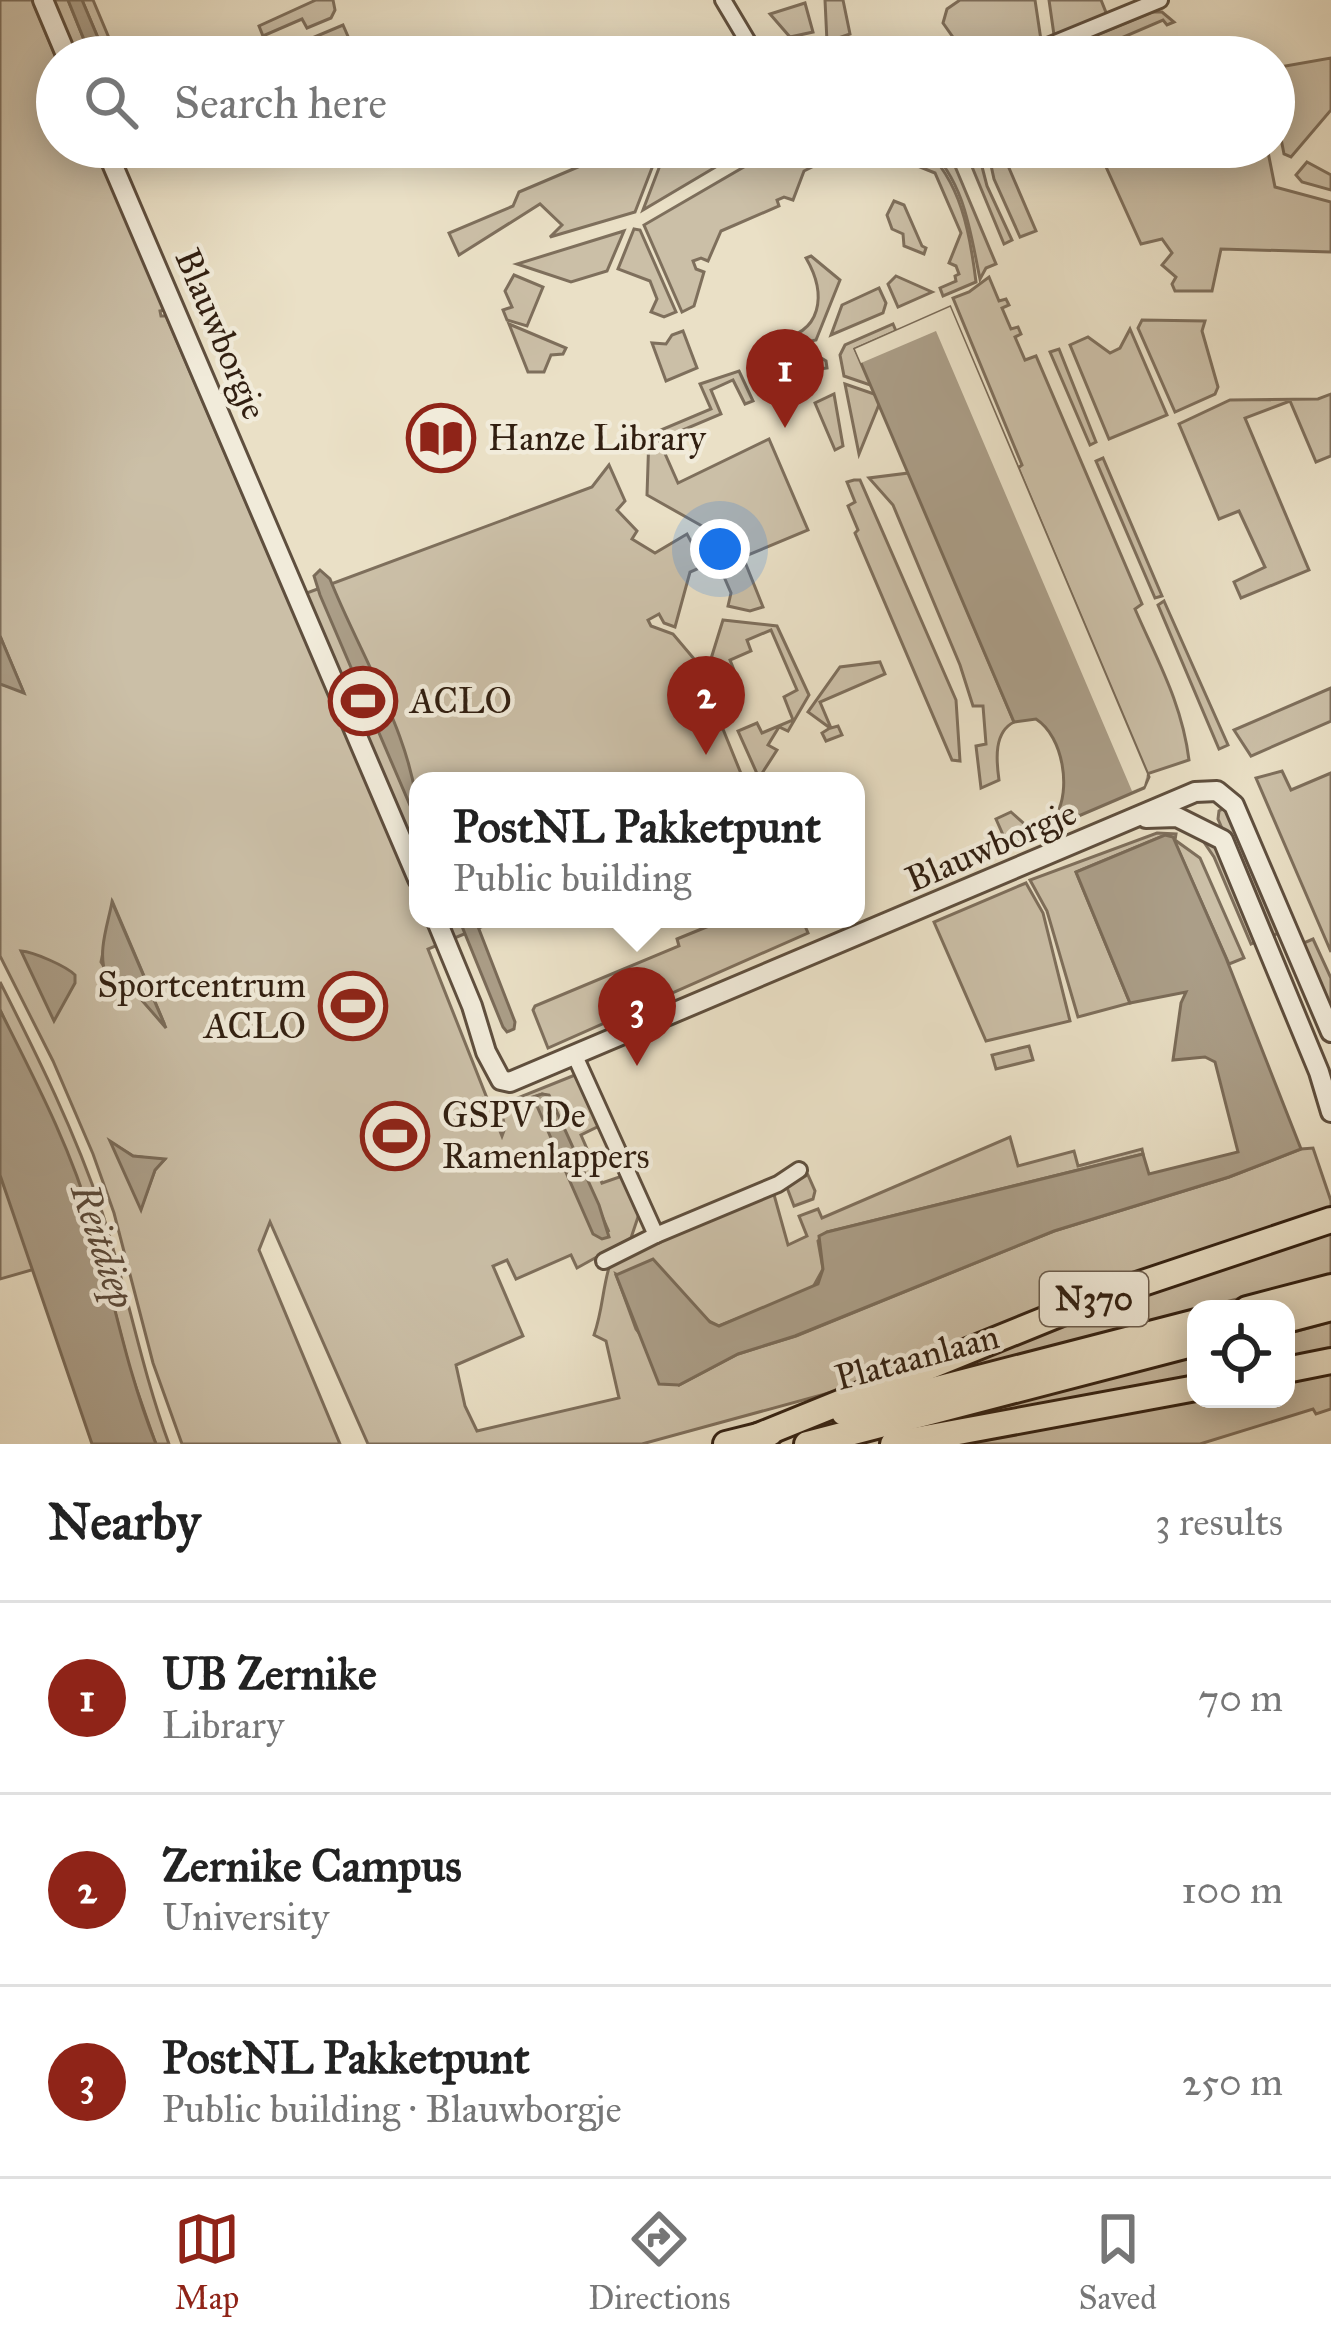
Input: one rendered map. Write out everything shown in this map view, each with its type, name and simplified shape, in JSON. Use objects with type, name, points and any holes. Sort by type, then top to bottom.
[{"type":"highway","name":"N370","points":[[758,1436],[1101,1297],[1331,1220]]},
{"type":"highway","points":[[1281,1300],[1331,1287]]},
{"type":"highway","points":[[1295,1318],[1331,1308]]},
{"type":"highway","name":"Plataanlaan","points":[[726,1444],[1187,1324]]},
{"type":"highway","name":"Plataanlaan","points":[[807,1444],[1187,1345]]},
{"type":"highway","points":[[1295,1368],[1331,1361]]},
{"type":"highway","points":[[893,1444],[1187,1390]]},
{"type":"street","points":[[43,0],[59,36]]},
{"type":"street","points":[[723,0],[744,36]]},
{"type":"street","points":[[1070,36],[1160,0]]},
{"type":"street","name":"Blauwborgje","points":[[114,168],[409,857]]},
{"type":"street","name":"Blauwborgje","points":[[440,928],[501,1080],[519,1080],[1205,790],[1222,793],[1234,805],[1330,1024]]},
{"type":"street","name":"Blauwborgje","points":[[1136,820],[1177,817],[1223,840],[1301,1031]]},
{"type":"street","points":[[1330,1024],[1301,1031],[1331,1112]]},
{"type":"street","points":[[575,1056],[656,1235]]},
{"type":"street","points":[[604,1261],[778,1184],[799,1170]]},
{"type":"shaded area","name":"ACLO","points":[[0,0],[32,0],[47,36],[36,36],[36,168],[103,168],[165,310],[160,311],[161,316],[166,316],[288,600],[592,487],[609,465],[625,501],[617,510],[637,531],[632,539],[655,553],[687,534],[704,566],[690,572],[675,627],[664,623],[659,614],[648,620],[651,626],[673,634],[695,660],[740,772],[409,772],[409,928],[478,928],[428,949],[502,1136],[500,1105],[575,1075],[599,1126],[581,1135],[602,1183],[622,1176],[639,1214],[631,1238],[577,1268],[571,1255],[516,1279],[507,1260],[493,1266],[523,1336],[456,1365],[465,1406],[477,1431],[619,1398],[606,1341],[594,1335],[610,1264],[773,1191],[788,1245],[807,1236],[799,1216],[818,1209],[822,1218],[1010,1137],[1018,1166],[1074,1151],[1078,1166],[1142,1149],[1143,1154],[827,1232],[818,1241],[823,1269],[812,1289],[719,1326],[616,1274],[636,1329],[679,1385],[738,1354],[796,1336],[1054,1231],[1229,1177],[1301,1149],[1313,1148],[1331,1213],[847,1388],[642,1444],[368,1444],[270,1222],[259,1250],[340,1444],[182,1444],[153,1363],[114,1213],[93,1154],[0,956],[0,684],[23,691],[0,636]],"holes":[[[113,903],[164,1023],[140,998],[113,981],[101,962]],[[549,1096],[609,1232],[534,1097]],[[112,1143],[133,1156],[164,1160],[155,1170],[141,1208]]]},
{"type":"shaded area","points":[[53,0],[68,0],[83,36],[68,36]]},
{"type":"shaded area","points":[[68,0],[82,0],[97,36],[83,36]]},
{"type":"shaded area","points":[[82,0],[93,0],[108,36],[97,36]]},
{"type":"shaded area","points":[[316,0],[333,0],[331,18],[307,28],[302,19],[263,36],[259,26]]},
{"type":"shaded area","points":[[825,0],[843,0],[850,34],[827,36]]},
{"type":"shaded area","points":[[960,0],[1035,0],[1040,36],[952,36],[943,23],[947,9]]},
{"type":"shaded area","points":[[1049,0],[1101,0],[1107,15],[1054,35]]},
{"type":"shaded area","points":[[805,3],[813,32],[789,36],[770,14]]},
{"type":"shaded area","points":[[1152,12],[1162,12],[1174,22],[1167,25],[1163,20],[1126,36],[1094,36]]},
{"type":"shaded area","points":[[343,25],[348,36],[317,36]]},
{"type":"shaded area","points":[[1331,58],[1331,110],[1295,152],[1295,64]]},
{"type":"shaded area","points":[[1307,162],[1331,175],[1331,190],[1302,182],[1296,175]]},
{"type":"shaded area","points":[[576,168],[652,168],[635,212],[550,237],[562,225],[540,204],[459,255],[449,233],[513,206],[519,192]]},
{"type":"shaded area","points":[[659,168],[714,168],[643,210]]},
{"type":"shaded area","points":[[742,168],[810,168],[804,171],[793,200],[777,200],[779,206],[721,231],[708,261],[693,261],[704,272],[694,306],[682,312],[644,225]]},
{"type":"shaded area","points":[[922,168],[941,168],[955,192],[967,227],[976,282],[943,296],[940,288],[956,281],[959,274],[949,263],[961,233],[935,173]]},
{"type":"shaded area","points":[[945,168],[956,168],[996,264],[986,268],[980,279],[969,226]]},
{"type":"shaded area","points":[[972,168],[982,168],[1012,240],[1004,244]]},
{"type":"shaded area","points":[[992,168],[1009,168],[1036,231],[1020,237]]},
{"type":"shaded area","points":[[1107,168],[1271,168],[1275,187],[1331,202],[1331,252],[1221,249],[1212,291],[1175,291],[1176,277],[1162,265],[1172,253],[1162,239],[1141,244]]},
{"type":"shaded area","points":[[894,201],[904,205],[926,248],[924,254],[904,246],[903,234],[892,229],[887,215]]},
{"type":"shaded area","points":[[634,229],[640,230],[676,312],[664,317],[651,312],[657,299],[650,281],[618,269]]},
{"type":"shaded area","points":[[624,231],[607,271],[571,282],[517,264]]},
{"type":"shaded area","points":[[811,256],[840,280],[816,340],[775,349],[775,340],[803,330],[816,310],[817,285],[806,258]]},
{"type":"shaded area","points":[[514,275],[543,287],[527,326],[507,320],[503,310],[512,307],[505,291]]},
{"type":"shaded area","points":[[896,276],[932,292],[898,307],[888,284]]},
{"type":"shaded area","points":[[989,277],[999,301],[1006,299],[1009,305],[1002,308],[1011,329],[1018,327],[1021,334],[1015,337],[1025,360],[1036,356],[1142,604],[1135,609],[1175,701],[1189,760],[1147,774],[1018,468],[1022,465],[953,298]]},
{"type":"shaded area","points":[[879,288],[886,303],[883,313],[831,335],[842,305]]},
{"type":"shaded area","points":[[950,307],[1149,777],[1144,788],[1060,824],[1056,815],[1064,779],[1059,751],[1036,719],[1014,722],[855,349]]},
{"type":"shaded area","points":[[1142,320],[1205,321],[1202,331],[1218,387],[1215,394],[1175,412],[1138,328]]},
{"type":"shaded area","points":[[509,324],[566,348],[563,354],[551,355],[544,372],[528,372]]},
{"type":"shaded area","points":[[893,324],[896,331],[855,349],[873,386],[844,376],[840,355],[845,345]]},
{"type":"shaded area","points":[[1130,329],[1167,415],[1109,439],[1070,345],[1088,337],[1110,353],[1120,348]]},
{"type":"shaded area","points":[[683,331],[697,368],[666,381],[652,343],[666,344]]},
{"type":"shaded area","points":[[1059,349],[1096,442],[1090,445],[1050,352]]},
{"type":"shaded area","points":[[818,356],[827,368],[776,380],[771,366]]},
{"type":"shaded area","points":[[739,371],[753,401],[745,404],[733,380],[711,390],[721,414],[659,440],[678,483],[769,439],[808,530],[743,557],[763,607],[750,611],[728,606],[731,593],[702,526],[647,495],[649,435],[711,409],[700,384]]},
{"type":"shaded area","points":[[845,384],[877,395],[880,402],[859,454]]},
{"type":"shaded area","points":[[834,394],[843,446],[835,450],[815,403]]},
{"type":"shaded area","points":[[1331,394],[1331,456],[1316,462],[1290,401],[1245,418],[1309,570],[1241,598],[1234,582],[1265,567],[1239,511],[1219,519],[1179,424],[1230,400],[1318,399]]},
{"type":"shaded area","points":[[1103,458],[1162,596],[1155,598],[1096,461]]},
{"type":"shaded area","points":[[909,473],[1014,722],[1000,739],[999,780],[981,788],[976,746],[986,744],[983,706],[973,706],[893,505],[869,478]]},
{"type":"shaded area","points":[[860,480],[956,700],[960,761],[952,760],[855,533],[858,530],[848,506],[855,502],[847,482]]},
{"type":"shaded area","points":[[320,570],[330,579],[398,731],[410,772],[409,803],[320,595],[314,576]]},
{"type":"shaded area","points":[[1164,601],[1228,745],[1219,749],[1158,605]]},
{"type":"shaded area","points":[[723,620],[777,626],[809,695],[788,731],[779,727],[768,745],[777,750],[763,772],[756,772],[738,731],[757,723],[762,733],[793,720],[784,697],[797,690],[771,630],[747,640],[751,651],[730,660],[740,685],[722,693],[710,662]]},
{"type":"shaded area","points":[[0,636],[24,693],[0,684]]},
{"type":"shaded area","points":[[880,662],[885,674],[820,702],[831,728],[838,726],[842,735],[826,741],[822,733],[830,728],[808,712],[840,667]]},
{"type":"shaded area","points":[[1331,688],[1331,721],[1251,756],[1234,730]]},
{"type":"shaded area","points":[[1282,771],[1291,790],[1331,773],[1331,952],[1256,778]]},
{"type":"shaded area","points":[[1226,807],[1284,931],[1269,937],[1218,819],[1219,811]]},
{"type":"shaded area","points":[[1011,812],[1028,827],[1049,830],[1008,846],[996,819]]},
{"type":"shaded area","points":[[1197,832],[1213,839],[1260,940],[1251,944],[1214,857]]},
{"type":"shaded area","points":[[1157,833],[1176,834],[1175,840],[1200,858],[1244,958],[1229,964],[1173,838],[1165,835],[1076,872],[1130,1003],[1078,1017],[1047,911],[1030,880]]},
{"type":"shaded area","points":[[1165,835],[1173,837],[1226,958],[1301,1149],[1229,1177],[1054,1231],[795,1336],[738,1354],[679,1385],[659,1384],[616,1275],[653,1259],[710,1322],[719,1326],[818,1284],[823,1269],[819,1236],[827,1232],[1143,1154],[1149,1174],[1238,1152],[1215,1062],[1205,1057],[1173,1060],[1186,992],[1130,1003],[1076,872]]},
{"type":"shaded area","points":[[1026,883],[1043,913],[1070,1021],[986,1041],[934,922]]},
{"type":"shaded area","points":[[112,902],[166,1028],[140,998],[106,974],[103,948]]},
{"type":"shaded area","points":[[463,928],[478,928],[515,1022],[507,1032]]},
{"type":"shaded area","points":[[704,928],[806,928],[808,933],[548,1048],[535,1006],[679,946],[677,939]]},
{"type":"shaded area","points":[[1313,939],[1331,978],[1331,1005],[1299,945]]},
{"type":"shaded area","points":[[21,951],[75,975],[54,1021]]},
{"type":"shaded area","points":[[0,982],[91,1182],[169,1444],[156,1444],[154,1439],[130,1370],[91,1219],[71,1163],[0,1010]]},
{"type":"shaded area","points":[[0,1010],[74,1167],[156,1444],[92,1444],[0,1175]]},
{"type":"shaded area","points":[[1029,1046],[1033,1060],[996,1069],[992,1055]]},
{"type":"shaded area","points":[[549,1095],[609,1237],[593,1234],[533,1097]]},
{"type":"shaded area","points":[[110,1141],[133,1156],[165,1159],[155,1170],[141,1210]]},
{"type":"shaded area","points":[[0,1175],[35,1269],[0,1279]]},
{"type":"shaded area","points":[[808,1175],[813,1199],[794,1206],[786,1185]]},
{"type":"shaded area","points":[[1331,1225],[1331,1275],[1233,1300],[1187,1300],[1187,1312],[933,1377],[994,1348]]},
{"type":"shaded area","points":[[1331,1322],[1331,1352],[1295,1359],[1295,1332]]},
{"type":"shaded area","points":[[1187,1358],[1187,1379],[881,1435]]},
{"type":"shaded area","points":[[1331,1373],[1331,1409],[1316,1414],[1313,1409],[1200,1444],[926,1444],[1187,1400],[1187,1408],[1295,1408],[1295,1380]]},
{"type":"pier","points":[[950,307],[1147,774],[1144,786],[1132,791],[936,331],[861,363],[855,349]]},
{"type":"place","name":"UB Zernike","points":[[785,428]]},
{"type":"place","name":"Hanze Library","points":[[441,438]]},
{"type":"place","name":"ACLO","points":[[363,701]]},
{"type":"place","name":"Zernike Campus","points":[[706,755]]},
{"type":"place","name":"Sportcentrum ACLO","points":[[353,1006]]},
{"type":"place","name":"PostNL Pakketpunt","points":[[637,1066]]},
{"type":"place","name":"GSPV De Ramenlappers","points":[[395,1136]]},
{"type":"water label","name":"Reitdiep","points":[[103,1246]]}]
